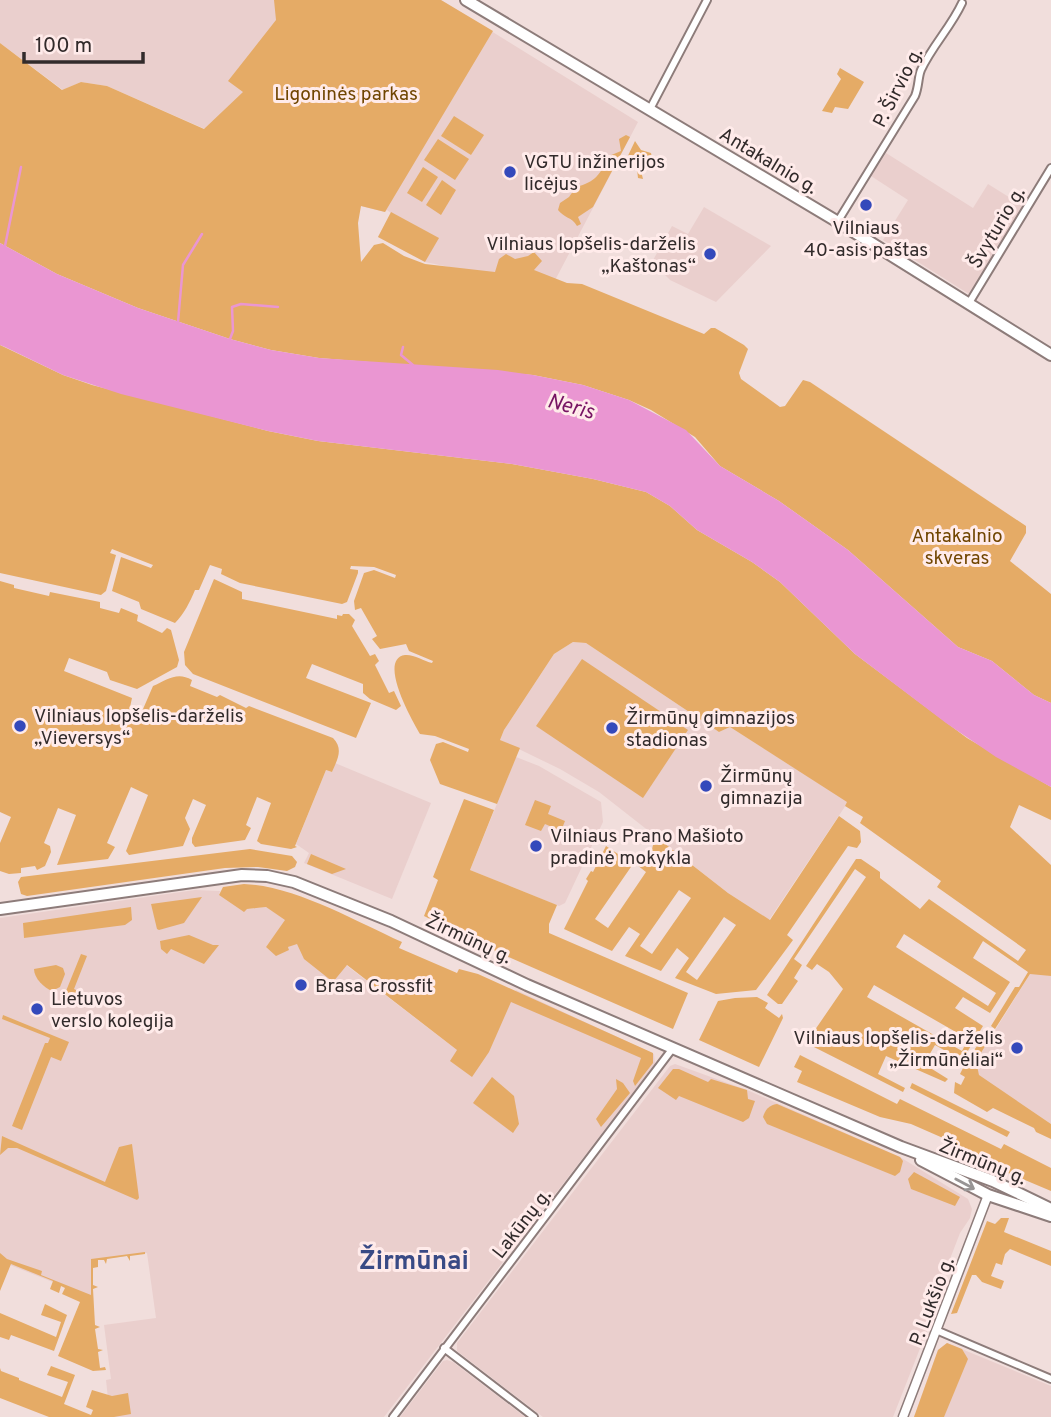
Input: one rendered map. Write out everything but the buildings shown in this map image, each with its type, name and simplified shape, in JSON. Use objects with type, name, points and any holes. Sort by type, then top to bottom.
[{"type":"main road","name":"Antakalnio g.","points":[[466,0],[838,221],[1051,355]]},
{"type":"main road","name":"Žirmūnų g.","points":[[0,909],[226,877],[249,875],[294,882],[391,921],[527,985],[901,1147],[993,1181],[1051,1209]]},
{"type":"main road","name":"Žirmūnų g.","points":[[901,1147],[969,1187],[1051,1216]]},
{"type":"main road","points":[[988,1195],[993,1181]]},
{"type":"street","points":[[650,109],[707,0]]},
{"type":"street","name":"P. Širvio g.","points":[[838,221],[915,96],[920,84],[920,73],[962,3]]},
{"type":"street","name":"Švyturio g.","points":[[969,303],[1051,168]]},
{"type":"street","name":"Lakūnų g.","points":[[393,1417],[673,1048]]},
{"type":"street","name":"P. Lukšio g.","points":[[903,1417],[988,1195]]},
{"type":"street","points":[[936,1330],[1051,1379]]},
{"type":"street","points":[[444,1348],[534,1417]]},
{"type":"shaded area","points":[[0,0],[441,0],[638,122],[551,288],[425,262],[378,237],[391,213],[387,210],[385,212],[361,206],[205,129],[107,86],[81,82],[63,90],[0,43]]},
{"type":"shaded area","points":[[886,153],[973,208],[988,184],[1023,206],[969,294],[883,240],[908,200],[871,176]]},
{"type":"shaded area","name":"Vilniaus lopšelis-darželis „Kaštonas“","points":[[704,207],[771,246],[716,302],[670,280],[652,262],[672,226],[688,234]]},
{"type":"shaded area","name":"Žirmūnų gimnazija","points":[[573,642],[586,643],[719,732],[730,727],[848,802],[769,920],[728,893],[599,792],[560,769],[500,740],[554,654]]},
{"type":"shaded area","name":"Vilniaus Prano Mašioto pradinė mokykla","points":[[516,757],[539,766],[601,802],[603,822],[565,903],[559,906],[470,870]]},
{"type":"shaded area","points":[[335,763],[431,803],[392,899],[304,863],[309,853],[296,844],[326,770],[332,772]]},
{"type":"shaded area","points":[[195,890],[220,891],[219,895],[247,909],[266,907],[286,920],[266,947],[289,950],[288,947],[297,943],[346,965],[457,1050],[516,990],[654,1054],[655,1064],[384,1417],[110,1417],[106,1380],[111,1379],[104,1325],[156,1318],[147,1253],[91,1261],[93,1298],[0,1261],[0,918]]},
{"type":"shaded area","name":"Vilniaus lopšelis-darželis „Žirmūnėliai“","points":[[1030,974],[1051,976],[1051,1124],[979,1076],[976,1061]]},
{"type":"shaded area","points":[[675,1064],[747,1090],[900,1157],[968,1199],[972,1209],[970,1218],[960,1233],[943,1277],[941,1295],[893,1417],[543,1417],[457,1351],[457,1343],[670,1066]]},
{"type":"shaded area","points":[[947,1343],[1051,1386],[1051,1417],[914,1417],[938,1350]]},
{"type":"shaded area","points":[[447,1360],[525,1417],[400,1417],[443,1361]]},
{"type":"green space","points":[[274,0],[441,0],[493,31],[385,212],[361,206],[358,223],[361,262],[374,245],[383,243],[404,256],[425,264],[495,272],[499,259],[506,254],[515,259],[534,252],[542,261],[534,270],[567,283],[582,284],[704,334],[715,328],[744,345],[748,349],[739,373],[741,379],[780,407],[785,406],[803,380],[810,382],[1026,526],[1026,533],[1010,561],[1051,594],[1051,703],[1034,695],[992,661],[958,647],[848,550],[779,501],[720,466],[695,437],[629,400],[583,385],[533,375],[319,358],[271,350],[138,308],[57,274],[0,243],[0,43],[62,90],[81,82],[107,86],[204,129],[243,92],[228,81],[276,20]]},
{"type":"green space","points":[[840,68],[864,82],[848,109],[835,107],[832,113],[822,111],[841,79],[837,74]]},
{"type":"green space","points":[[454,116],[484,135],[471,155],[441,136]]},
{"type":"green space","points":[[626,135],[630,137],[593,207],[578,217],[581,224],[577,226],[558,210],[560,203],[569,197],[576,187],[597,176],[609,156],[621,151],[619,139]]},
{"type":"green space","points":[[438,139],[469,159],[455,180],[424,160]]},
{"type":"green space","points":[[635,141],[641,150],[651,153],[652,158],[640,167],[643,179],[638,178],[637,169],[624,164]]},
{"type":"green space","points":[[423,167],[438,177],[422,202],[407,193]]},
{"type":"green space","points":[[442,180],[456,190],[441,215],[426,205]]},
{"type":"green space","points":[[391,212],[439,238],[425,262],[378,237]]},
{"type":"green space","points":[[0,345],[63,375],[92,385],[268,431],[318,441],[512,464],[646,492],[670,506],[697,530],[780,582],[855,654],[967,738],[1051,787],[1051,820],[1019,805],[1010,827],[1051,865],[1051,976],[1030,974],[995,1029],[991,1026],[1015,987],[1019,987],[1028,972],[983,941],[973,958],[1010,982],[990,1013],[963,997],[955,1008],[983,1026],[960,1059],[935,1045],[924,1064],[948,1079],[945,1082],[886,1056],[878,1074],[905,1088],[903,1092],[806,1043],[843,989],[829,972],[817,964],[812,970],[806,966],[866,877],[855,869],[794,959],[802,965],[794,978],[798,981],[782,1004],[767,995],[856,859],[861,859],[880,872],[880,878],[920,909],[929,899],[1018,961],[1026,950],[937,887],[941,881],[860,823],[863,817],[845,806],[847,802],[730,727],[719,732],[586,643],[573,642],[554,654],[504,730],[500,740],[520,748],[497,804],[440,784],[430,760],[436,744],[443,742],[468,752],[469,749],[435,736],[420,734],[399,692],[395,667],[397,659],[405,655],[432,663],[433,661],[409,651],[406,644],[380,649],[372,639],[377,636],[361,608],[355,610],[354,601],[364,573],[374,570],[395,578],[396,575],[374,567],[351,566],[350,569],[358,570],[358,573],[347,602],[342,604],[240,583],[221,574],[222,569],[210,565],[199,590],[195,590],[187,608],[175,623],[141,609],[139,602],[112,591],[121,557],[151,568],[153,565],[112,549],[110,553],[116,555],[106,591],[101,595],[0,573]],"holes":[[[904,934],[996,993],[988,1006],[896,947]],[[874,985],[968,1039],[962,1051],[867,997]]]},
{"type":"green space","points":[[214,579],[242,592],[242,599],[337,619],[337,615],[349,614],[355,620],[352,626],[370,656],[375,654],[379,661],[375,665],[389,693],[394,691],[401,706],[396,710],[370,699],[363,693],[363,684],[312,664],[306,678],[371,703],[356,738],[193,674],[185,665],[184,652]]},
{"type":"green space","points":[[0,581],[14,585],[14,588],[49,596],[50,592],[100,602],[100,608],[119,613],[121,608],[138,615],[137,621],[162,633],[167,628],[171,630],[179,660],[177,667],[137,689],[110,680],[107,672],[69,658],[64,671],[132,698],[129,712],[140,716],[153,686],[172,677],[182,676],[192,680],[190,686],[333,738],[339,750],[337,759],[332,772],[326,770],[295,846],[297,847],[291,849],[257,841],[271,803],[257,797],[246,825],[251,828],[245,840],[195,847],[192,838],[206,805],[193,799],[185,818],[190,829],[183,846],[129,855],[126,851],[148,795],[131,787],[107,843],[115,847],[108,859],[57,865],[76,815],[58,808],[44,843],[50,846],[51,852],[45,866],[37,870],[35,866],[21,868],[21,873],[9,874],[0,871],[0,843],[11,817],[0,812]]},
{"type":"green space","name":"Žirmūnų gimnazijos stadionas","points":[[582,659],[688,730],[643,798],[536,726]]},
{"type":"green space","points":[[464,799],[494,810],[470,870],[557,905],[549,924],[549,933],[688,993],[673,1029],[506,956],[424,916],[438,880],[433,877]]},
{"type":"green space","points":[[535,800],[551,806],[548,814],[565,821],[561,831],[545,824],[541,831],[525,825]]},
{"type":"green space","points":[[839,816],[860,831],[861,842],[857,848],[848,846],[787,935],[793,940],[756,990],[716,994],[675,978],[689,958],[677,948],[661,971],[625,956],[640,934],[629,927],[612,951],[564,929],[588,881],[586,879],[591,871],[593,872],[606,846],[633,864],[595,919],[608,928],[646,872],[637,865],[641,859],[645,861],[649,856],[645,853],[651,854],[655,836],[728,893],[770,920]],"holes":[[[679,890],[691,898],[652,954],[640,946]],[[724,917],[736,925],[697,980],[686,972]]]},
{"type":"green space","points":[[250,849],[292,856],[297,862],[295,867],[287,871],[258,867],[225,868],[27,896],[21,894],[18,882],[21,877]]},
{"type":"green space","points":[[311,854],[346,869],[332,874],[307,864]]},
{"type":"green space","points":[[244,884],[284,891],[324,906],[402,942],[399,948],[457,973],[459,969],[478,974],[653,1053],[653,1063],[635,1086],[633,1081],[641,1058],[511,1002],[489,1052],[472,1077],[450,1061],[457,1050],[347,965],[333,982],[304,959],[297,944],[276,956],[266,947],[285,920],[266,907],[247,909],[244,912],[219,895],[223,887]]},
{"type":"green space","points":[[202,897],[184,923],[157,929],[151,904]]},
{"type":"green space","points":[[131,907],[132,920],[125,925],[24,938],[23,923]]},
{"type":"green space","points":[[189,935],[219,945],[204,964],[171,949],[167,954],[161,949],[160,941]]},
{"type":"green space","points":[[81,954],[87,956],[74,989],[84,994],[79,1007],[69,1001],[66,991]]},
{"type":"green space","points":[[56,965],[63,968],[65,974],[60,987],[52,991],[40,982],[34,969]]},
{"type":"green space","points":[[757,997],[768,1003],[765,1008],[779,1018],[782,1014],[783,1018],[759,1067],[699,1040],[718,1001]]},
{"type":"green space","points":[[3,1015],[69,1042],[61,1061],[51,1057],[22,1130],[12,1126],[45,1043],[48,1043],[50,1038],[2,1019]]},
{"type":"green space","points":[[987,1032],[992,1035],[976,1061],[979,1075],[1051,1124],[1051,1139],[993,1108],[987,1112],[954,1093],[955,1082],[961,1085],[965,1077],[960,1074],[964,1066],[969,1068],[976,1056],[972,1053]]},
{"type":"green space","points":[[800,1055],[897,1104],[900,1099],[1001,1149],[1004,1144],[1051,1168],[1051,1191],[984,1163],[943,1138],[911,1124],[880,1117],[797,1082],[802,1071],[794,1067]]},
{"type":"green space","points":[[673,1069],[708,1082],[711,1079],[747,1090],[748,1099],[755,1101],[749,1118],[743,1122],[679,1096],[676,1100],[658,1088]]},
{"type":"green space","points":[[492,1077],[514,1096],[519,1124],[513,1133],[473,1103]]},
{"type":"green space","points":[[616,1079],[623,1083],[630,1093],[601,1127],[596,1119],[617,1089]]},
{"type":"green space","points":[[912,1083],[1010,1132],[1007,1137],[910,1088]]},
{"type":"green space","points":[[777,1104],[900,1157],[903,1161],[900,1172],[895,1176],[767,1124],[763,1117],[765,1112]]},
{"type":"green space","points":[[2,1136],[105,1182],[119,1147],[132,1144],[139,1198],[137,1200],[17,1148],[8,1148],[0,1155]]},
{"type":"green space","points":[[914,1172],[960,1197],[955,1206],[911,1189],[908,1179]]},
{"type":"green space","points":[[1001,1218],[1009,1218],[1004,1232],[1051,1251],[1051,1266],[1010,1249],[1005,1254],[1002,1265],[996,1263],[991,1276],[1004,1281],[1001,1289],[972,1275],[957,1313],[951,1314],[987,1221],[995,1224]]},
{"type":"green space","points":[[145,1252],[130,1256],[130,1261],[127,1256],[107,1259],[106,1264],[104,1260],[98,1260],[98,1267],[93,1268],[93,1285],[98,1287],[93,1289],[95,1325],[100,1327],[95,1329],[98,1349],[103,1350],[98,1352],[100,1368],[105,1367],[106,1370],[93,1371],[58,1356],[80,1302],[62,1294],[65,1288],[61,1286],[59,1293],[50,1289],[53,1281],[11,1264],[0,1291],[0,1253],[7,1259],[42,1271],[41,1275],[91,1295],[91,1259]]},
{"type":"green space","points":[[45,1304],[67,1315],[54,1351],[11,1335],[9,1340],[0,1337],[0,1313],[56,1337],[61,1322],[41,1315]]},
{"type":"green space","points":[[947,1343],[962,1349],[968,1359],[944,1417],[914,1417],[938,1350]]},
{"type":"green space","points":[[51,1366],[75,1375],[64,1404],[91,1415],[93,1410],[86,1407],[92,1390],[112,1396],[128,1393],[131,1414],[114,1417],[49,1417],[0,1398],[0,1368],[19,1380],[62,1397],[68,1382],[47,1375]]},
{"type":"water","name":"Neris","points":[[0,243],[57,274],[138,308],[271,350],[319,358],[498,370],[583,385],[629,400],[686,430],[720,466],[779,501],[848,550],[958,647],[992,661],[1034,695],[1051,703],[1051,787],[996,757],[946,723],[855,654],[780,582],[697,530],[670,506],[646,492],[512,464],[318,441],[268,431],[121,394],[63,375],[0,345]]},
{"type":"waterway","points":[[5,246],[21,167]]},
{"type":"waterway","points":[[178,322],[183,265],[202,234]]},
{"type":"waterway","points":[[230,339],[233,331],[232,307],[241,304],[278,307]]},
{"type":"waterway","points":[[403,347],[401,355],[413,365]]},
{"type":"place","name":"VGTU inžinerijos licėjus","points":[[510,172]]},
{"type":"place","name":"Vilniaus 40-asis paštas","points":[[866,205]]},
{"type":"place","name":"Vilniaus lopšelis-darželis „Kaštonas“","points":[[710,254]]},
{"type":"place","name":"Vilniaus lopšelis-darželis „Vieversys“","points":[[20,726]]},
{"type":"place","name":"Žirmūnų gimnazijos stadionas","points":[[612,728]]},
{"type":"place","name":"Žirmūnų gimnazija","points":[[706,786]]},
{"type":"place","name":"Vilniaus Prano Mašioto pradinė mokykla","points":[[536,846]]},
{"type":"place","name":"Brasa Crossfit","points":[[301,985]]},
{"type":"place","name":"Lietuvos verslo kolegija","points":[[37,1009]]},
{"type":"place","name":"Vilniaus lopšelis-darželis „Žirmūnėliai“","points":[[1017,1048]]},
{"type":"district","name":"Žirmūnai","points":[[414,1260]]},
{"type":"park label","name":"Ligoninės parkas","points":[[346,93]]},
{"type":"park label","name":"Antakalnio skveras","points":[[957,546]]}]
